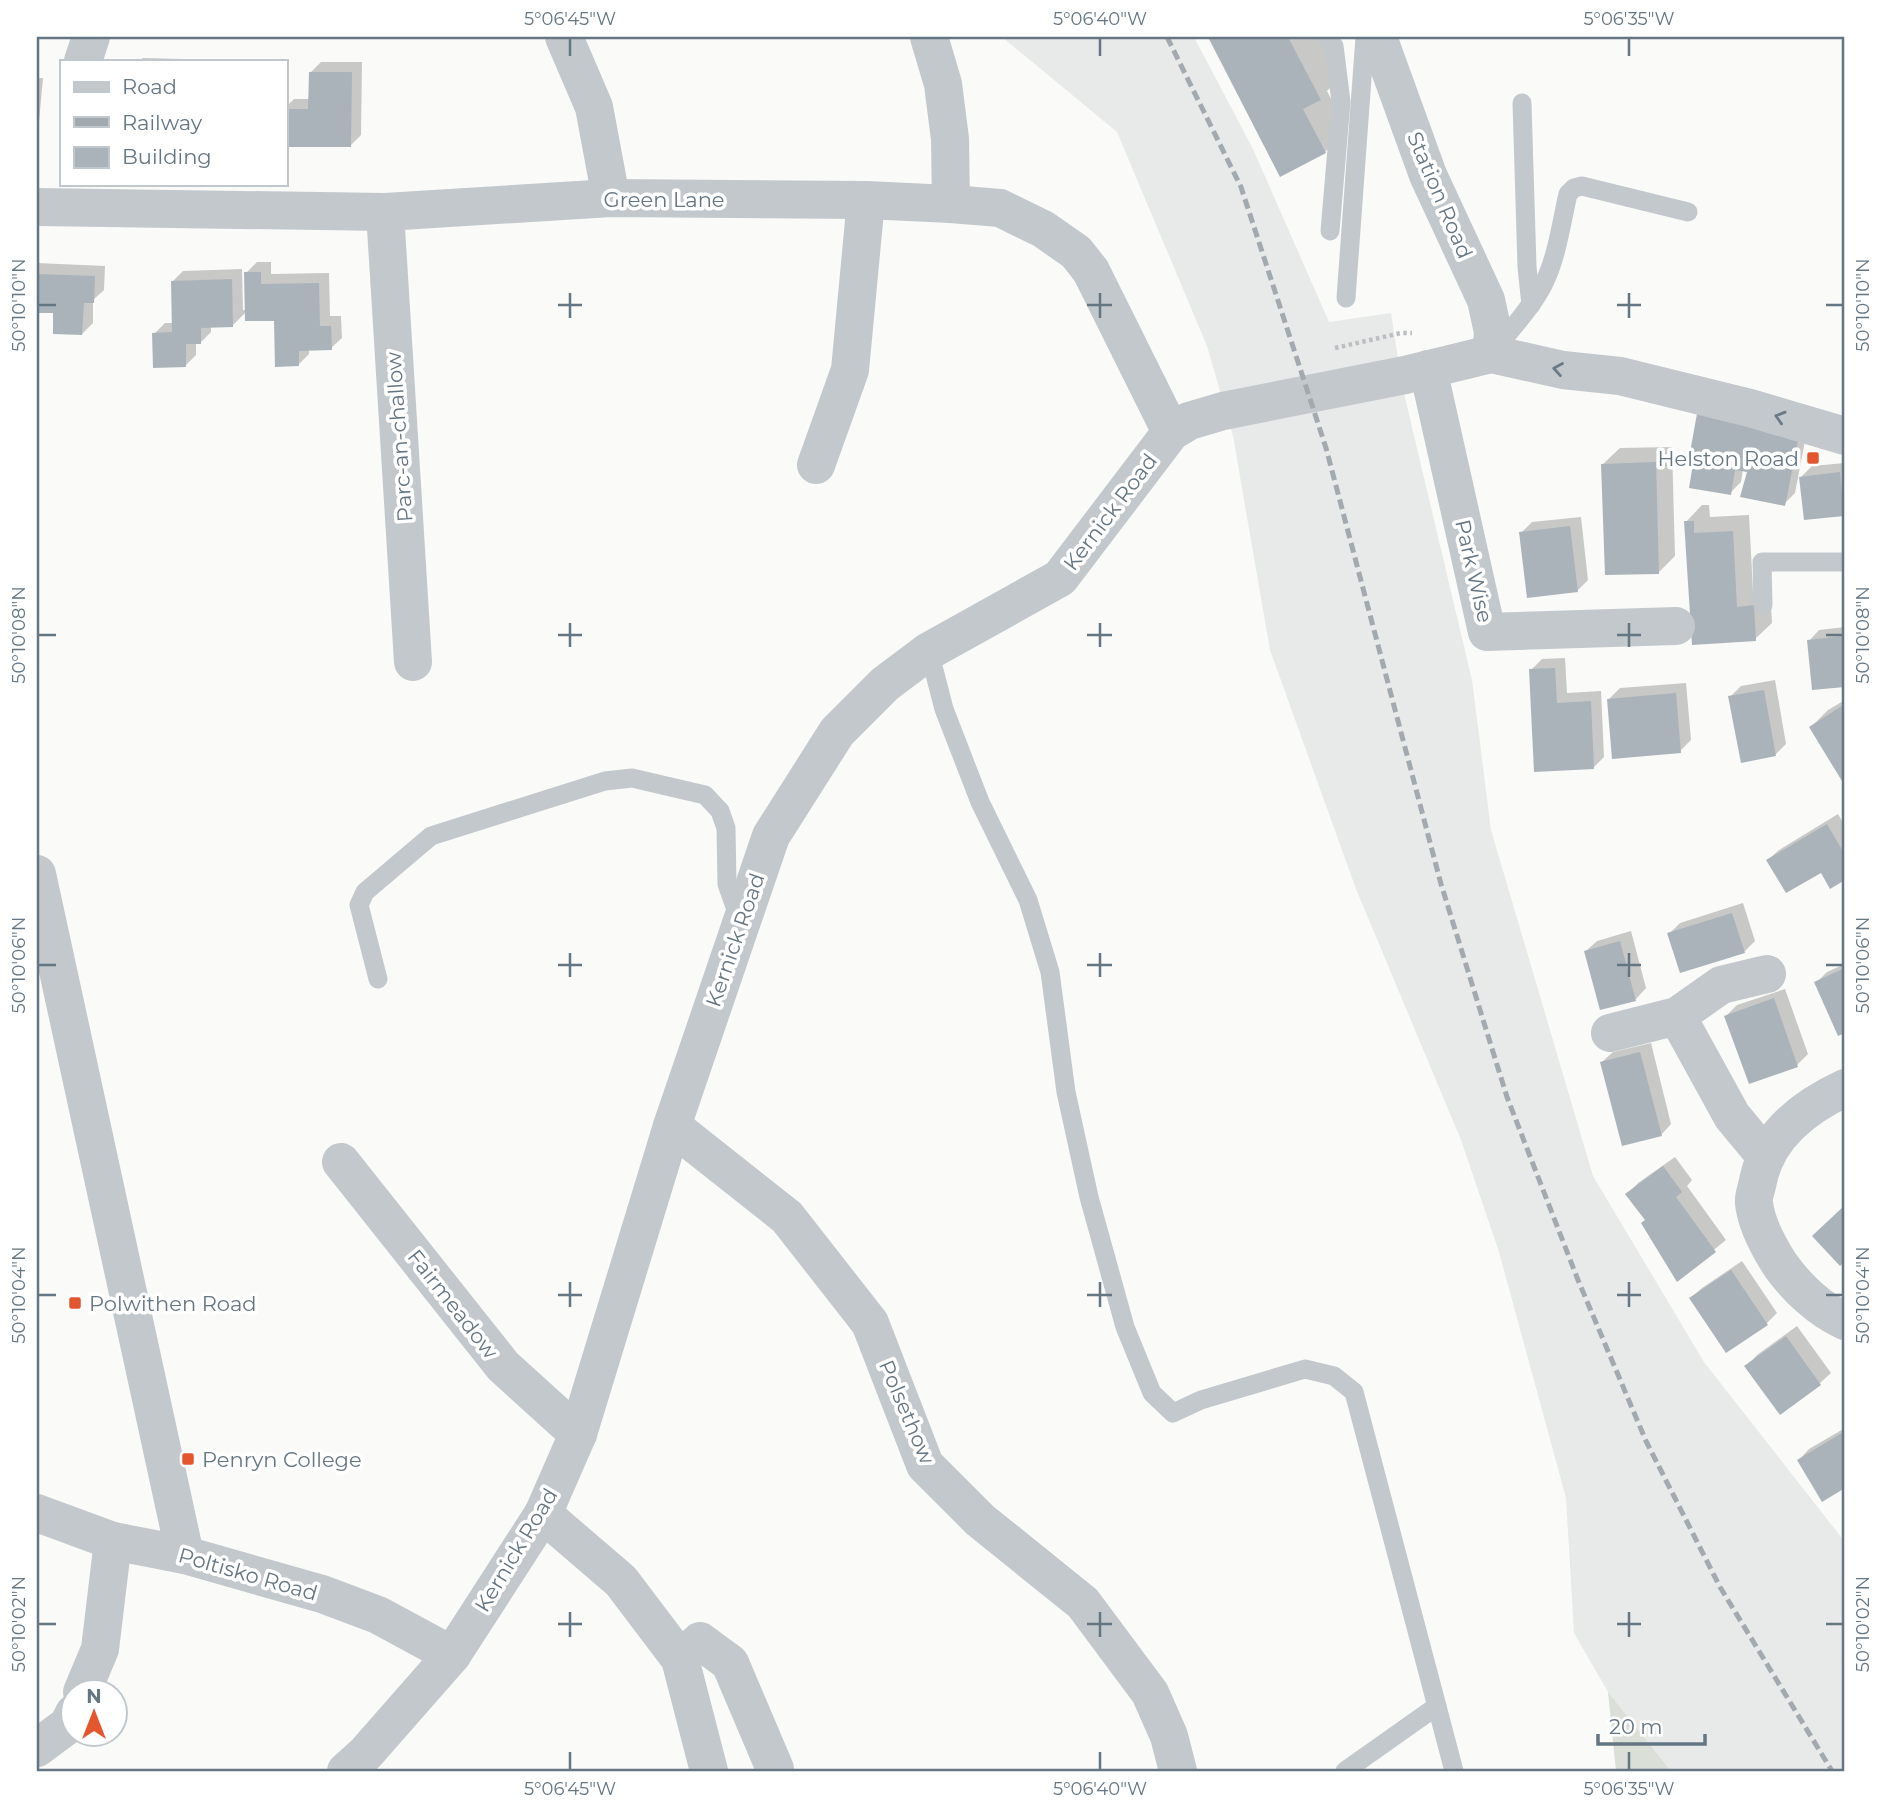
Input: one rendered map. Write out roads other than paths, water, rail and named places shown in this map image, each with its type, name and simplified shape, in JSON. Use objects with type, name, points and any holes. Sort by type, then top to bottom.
[{"type":"street","points":[[83,60],[90,37]]},
{"type":"street","points":[[565,37],[594,107],[611,198]]},
{"type":"street","points":[[929,37],[943,84],[950,139],[951,204]]},
{"type":"street","name":"Station Road","points":[[1378,37],[1428,174],[1486,300],[1493,332],[1491,354]]},
{"type":"street","name":"Green Lane","points":[[37,207],[78,196],[385,212],[611,198],[866,200],[1000,208],[1043,229],[1076,252],[1097,283],[1116,319],[1137,369],[1171,432]]},
{"type":"street","points":[[816,465],[850,370],[866,200]]},
{"type":"street","name":"Parc-an-challow","points":[[385,212],[413,662]]},
{"type":"street","points":[[1417,372],[1491,354],[1563,370],[1620,376],[1750,408],[1845,436]]},
{"type":"street","name":"Kernick Road","points":[[346,1771],[366,1753],[452,1655],[543,1514],[578,1434],[672,1126],[771,836],[836,732],[885,684],[929,651],[1060,578],[1171,432],[1189,421],[1223,411],[1417,372]]},
{"type":"street","name":"Park Wise","points":[[1417,372],[1487,632],[1676,626]]},
{"type":"street","points":[[37,874],[185,1555]]},
{"type":"street","points":[[1610,1033],[1677,1016],[1721,985],[1767,974]]},
{"type":"street","points":[[1677,1016],[1732,1116],[1766,1157]]},
{"type":"street","points":[[1845,1088],[1822,1099],[1784,1127],[1761,1166],[1754,1202],[1768,1247],[1795,1285],[1835,1317],[1845,1321]]},
{"type":"street","name":"Polsethow","points":[[672,1126],[787,1217],[870,1323],[925,1465],[980,1520],[1083,1603],[1150,1693],[1169,1736],[1178,1771]]},
{"type":"street","name":"Fairmeadow","points":[[341,1162],[503,1366],[578,1434]]},
{"type":"street","name":"Poltisko Road","points":[[37,1513],[113,1541],[185,1555],[321,1594],[378,1615],[452,1655]]},
{"type":"street","points":[[543,1514],[621,1581],[680,1659],[709,1771]]},
{"type":"street","points":[[88,1678],[100,1649],[113,1541]]},
{"type":"street","points":[[680,1659],[700,1641],[730,1662],[775,1769]]},
{"type":"street","points":[[37,1748],[60,1731]]},
{"type":"lane","points":[[1326,37],[1334,46],[1340,102],[1330,231]]},
{"type":"lane","points":[[1346,298],[1365,37]]},
{"type":"lane","points":[[1522,103],[1527,267],[1531,304]]},
{"type":"lane","points":[[1491,354],[1531,304],[1549,269],[1568,194],[1574,188],[1582,186],[1688,212]]},
{"type":"lane","points":[[1763,605],[1762,562],[1845,562]]},
{"type":"lane","points":[[929,651],[944,709],[975,790],[1028,900],[1050,972],[1066,1091],[1089,1197],[1125,1327],[1152,1393],[1173,1413],[1201,1400],[1305,1369],[1335,1376],[1353,1392],[1454,1771]]},
{"type":"lane","points":[[378,979],[359,905],[365,891],[431,836],[605,781],[632,778],[705,795],[720,811],[726,828],[727,884],[741,922]]},
{"type":"lane","points":[[1345,1771],[1437,1706]]},
{"type":"railway","points":[[1167,37],[1241,187],[1326,448],[1441,884],[1507,1097],[1578,1280],[1646,1441],[1720,1587],[1832,1771]]},
{"type":"place","name":"Helston Road","points":[[1813,458]]},
{"type":"place","name":"Polwithen Road","points":[[75,1303]]},
{"type":"place","name":"Penryn College","points":[[188,1459]]}]
